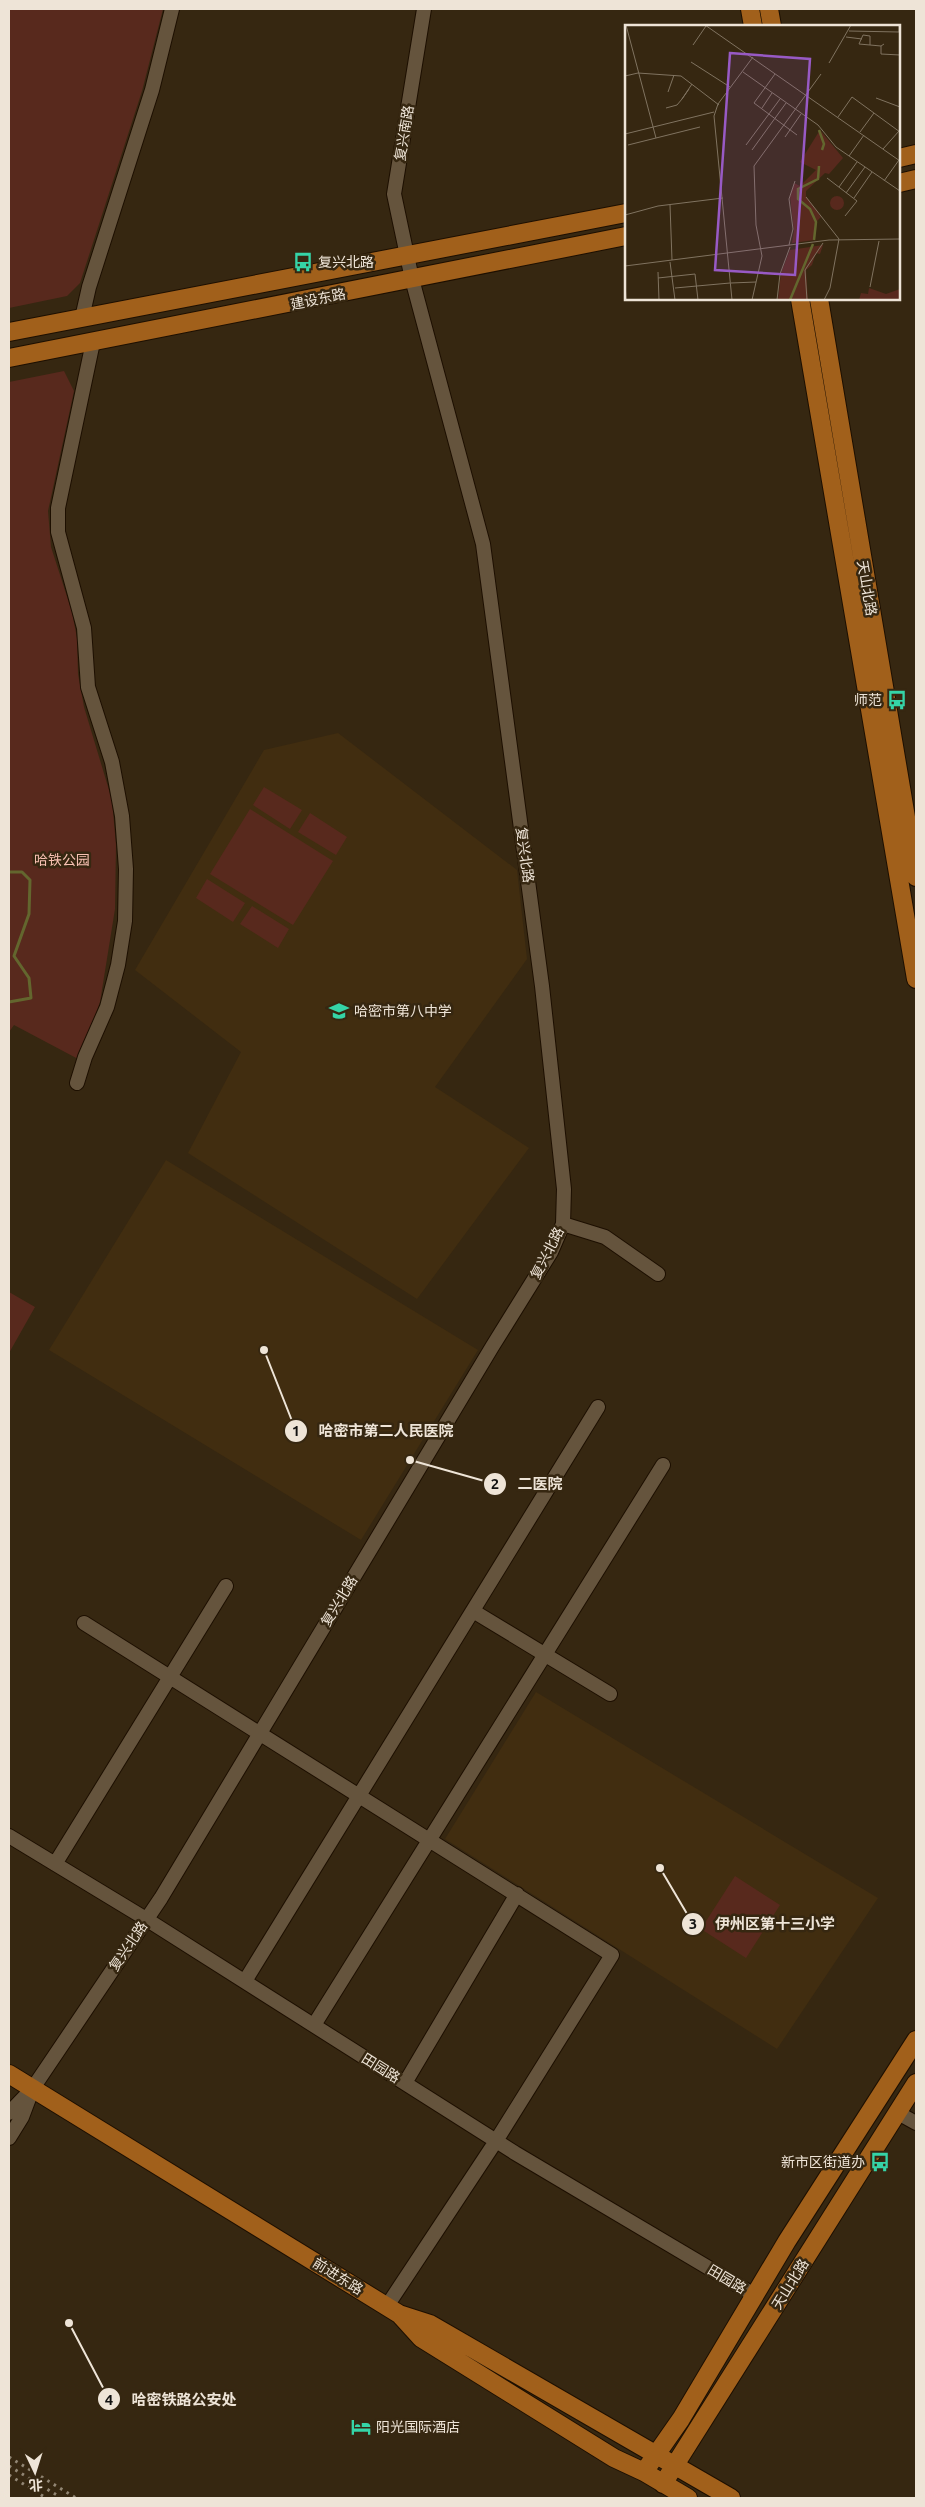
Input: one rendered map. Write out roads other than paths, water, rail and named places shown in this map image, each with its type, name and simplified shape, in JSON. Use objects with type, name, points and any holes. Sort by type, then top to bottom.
[{"type":"main road","points":[[750,9],[753,25]]},
{"type":"main road","points":[[769,9],[772,25]]},
{"type":"main road","points":[[900,158],[916,154]]},
{"type":"main road","points":[[900,183],[916,180]]},
{"type":"main road","name":"建设东路","points":[[9,332],[406,257],[625,213]]},
{"type":"main road","name":"建设东路","points":[[11,358],[625,236]]},
{"type":"main road","points":[[800,300],[905,829],[916,979]]},
{"type":"main road","name":"天山北路","points":[[819,300],[905,829],[916,877]]},
{"type":"main road","points":[[644,2472],[681,2419],[756,2296],[787,2241],[916,2040]]},
{"type":"main road","name":"前进东路","points":[[9,2074],[393,2310],[430,2324],[731,2498]]},
{"type":"main road","name":"天山北路","points":[[663,2484],[916,2083]]},
{"type":"main road","points":[[393,2310],[421,2338],[614,2458],[644,2472],[688,2498]]},
{"type":"street","points":[[82,318],[90,286],[152,90],[172,9]]},
{"type":"street","name":"复兴南路","points":[[406,257],[394,194],[424,9]]},
{"type":"street","name":"复兴北路","points":[[9,2113],[33,2088],[146,1919],[492,1346],[551,1252],[563,1224],[564,1189],[542,986],[484,544],[406,257]]},
{"type":"street","points":[[77,1083],[107,1007],[118,966],[125,921],[126,870],[122,816],[112,762],[88,687],[84,628],[58,532],[58,508],[93,342]]},
{"type":"street","points":[[563,1224],[605,1237],[658,1274]]},
{"type":"street","points":[[245,1981],[598,1407]]},
{"type":"street","points":[[314,2025],[663,1465]]},
{"type":"street","points":[[55,1864],[226,1586]]},
{"type":"street","points":[[474,1611],[610,1694]]},
{"type":"street","points":[[84,1623],[612,1955],[393,2310]]},
{"type":"street","name":"田园路","points":[[9,1836],[245,1981],[496,2141],[756,2296]]},
{"type":"street","points":[[405,2083],[517,1894]]},
{"type":"street","points":[[9,2138],[22,2117],[33,2088]]},
{"type":"street","points":[[898,2112],[916,2123]]},
{"type":"waterway","points":[[9,872],[22,872],[30,880],[29,914],[14,956],[29,978],[31,998],[9,1002]]},
{"type":"railway","points":[[9,2457],[76,2498]]},
{"type":"railway","points":[[9,2466],[60,2497]]},
{"type":"railway","points":[[9,2475],[46,2498]]},
{"type":"place","name":"复兴北路","points":[[303,262]]},
{"type":"place","name":"师范","points":[[897,700]]},
{"type":"place","name":"哈密市第八中学","points":[[339,1011]]},
{"type":"place","name":"哈密市第二人民医院","points":[[264,1350]]},
{"type":"place","name":"二医院","points":[[410,1460]]},
{"type":"place","name":"伊州区第十三小学","points":[[660,1868]]},
{"type":"place","name":"新市区街道办","points":[[880,2162]]},
{"type":"place","name":"哈密铁路公安处","points":[[69,2323]]},
{"type":"place","name":"阳光国际酒店","points":[[361,2427]]},
{"type":"park label","name":"哈铁公园","points":[[62,860]]}]
